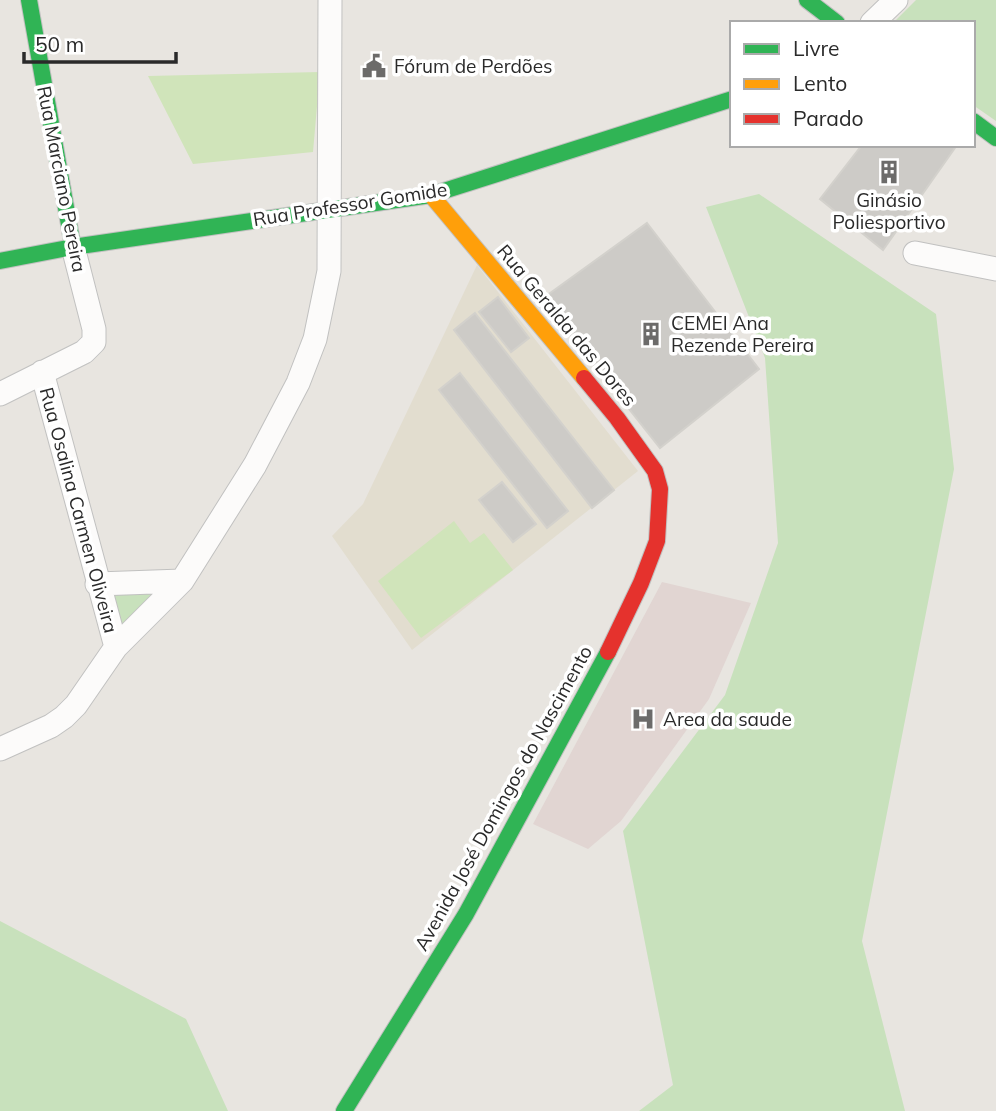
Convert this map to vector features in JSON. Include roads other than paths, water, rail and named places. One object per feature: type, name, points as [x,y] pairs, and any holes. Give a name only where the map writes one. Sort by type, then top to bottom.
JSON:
[{"type":"street","name":"Rua Marciano Pereira","points":[[29,0],[73,247],[95,336],[91,347],[42,372]]},
{"type":"street","points":[[0,749],[51,726],[64,717],[76,705],[116,647],[182,581],[255,465],[302,372],[315,339],[329,271],[330,0]]},
{"type":"street","points":[[807,0],[834,21]]},
{"type":"street","points":[[874,21],[896,0]]},
{"type":"street","name":"Rua Professor Gomide","points":[[0,261],[73,247],[431,195],[730,100]]},
{"type":"street","points":[[975,122],[996,138]]},
{"type":"street","name":"Rua Geralda das Dores","points":[[431,195],[617,418],[655,471],[660,489]]},
{"type":"street","points":[[915,253],[996,269]]},
{"type":"street","points":[[0,394],[42,372]]},
{"type":"street","name":"Rua Osalina Carmen Oliveira","points":[[42,372],[116,647]]},
{"type":"street","name":"Avenida José Domingos do Nascimento","points":[[344,1111],[466,914],[598,672],[641,583],[657,541],[660,489]]},
{"type":"street","points":[[97,584],[182,581]]},
{"type":"place","name":"Fórum de Perdões","points":[[374,66]]},
{"type":"place","name":"Ginásio Poliesportivo","points":[[889,172]]},
{"type":"place","name":"CEMEI Ana Rezende Pereira","points":[[651,334]]},
{"type":"place","name":"Area da saude","points":[[643,719]]}]
